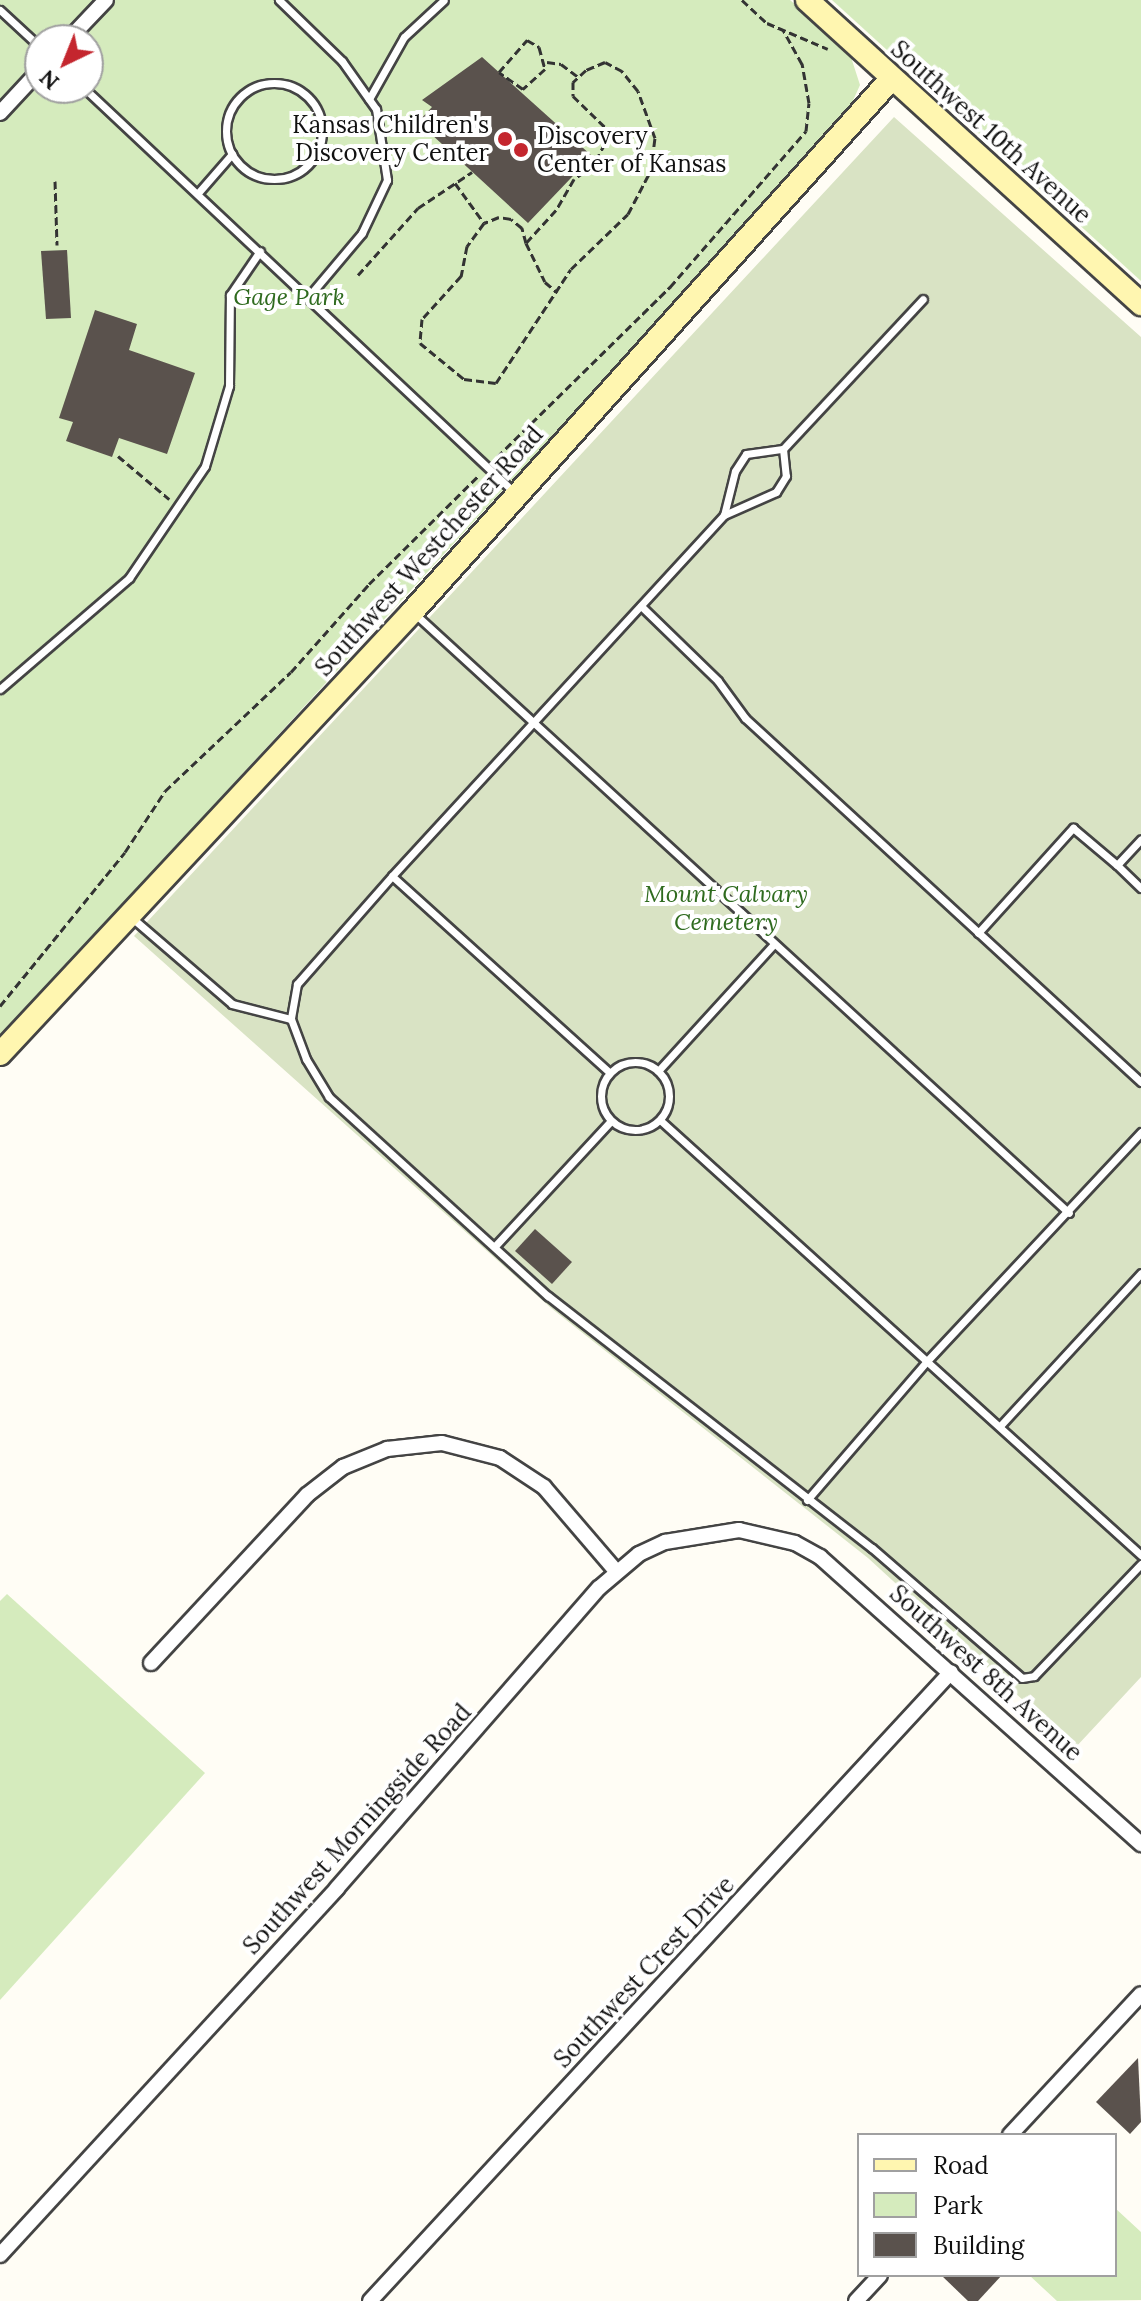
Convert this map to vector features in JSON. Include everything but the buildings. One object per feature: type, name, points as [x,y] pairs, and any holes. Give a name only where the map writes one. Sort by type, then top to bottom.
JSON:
[{"type":"street","points":[[83,24],[106,0]]},
{"type":"street","name":"Southwest 10th Avenue","points":[[807,0],[1141,304]]},
{"type":"street","name":"Southwest Westchester Road","points":[[0,1054],[412,612],[515,493],[892,78]]},
{"type":"street","points":[[0,113],[24,87]]},
{"type":"street","points":[[151,1663],[307,1495],[343,1467],[387,1449],[442,1443],[500,1458],[544,1487],[616,1571]]},
{"type":"street","name":"Southwest Morningside Road","points":[[0,2255],[337,1888],[616,1571],[665,1542],[704,1532],[739,1530],[795,1543]]},
{"type":"street","name":"Southwest 8th Avenue","points":[[795,1543],[847,1577],[1141,1844]]},
{"type":"street","name":"Southwest Crest Drive","points":[[370,2301],[951,1672]]},
{"type":"street","points":[[1012,2133],[1141,1994]]},
{"type":"street","points":[[856,2301],[878,2277]]},
{"type":"lane","points":[[279,0],[342,61],[376,109],[387,180],[362,233],[309,296]]},
{"type":"lane","points":[[369,99],[404,37],[444,0]]},
{"type":"lane","points":[[0,10],[24,32]]},
{"type":"lane","points":[[264,84],[294,88],[316,109],[321,141],[304,169],[281,178],[256,176],[232,154],[227,140],[230,111],[250,90],[264,84]]},
{"type":"lane","points":[[101,104],[515,493]]},
{"type":"lane","points":[[198,193],[232,154]]},
{"type":"lane","points":[[0,689],[129,578],[205,466],[229,386],[230,295],[260,251]]},
{"type":"lane","points":[[724,515],[735,471],[746,454],[783,449],[923,299]]},
{"type":"lane","points":[[783,449],[786,476],[776,492],[724,515],[392,876],[297,984],[291,1019],[306,1059],[329,1097],[496,1245],[548,1296],[872,1548],[1022,1678],[1034,1676],[1141,1564]]},
{"type":"lane","points":[[641,606],[718,681],[745,718],[1141,1082]]},
{"type":"lane","points":[[412,612],[1069,1213]]},
{"type":"lane","points":[[978,933],[1073,828],[1141,888]]},
{"type":"lane","points":[[1117,865],[1141,839]]},
{"type":"lane","points":[[392,876],[609,1072]]},
{"type":"lane","points":[[129,916],[232,1004],[291,1019]]},
{"type":"lane","points":[[658,1071],[774,944]]},
{"type":"lane","points":[[633,1061],[658,1071],[669,1095],[660,1120],[636,1131],[611,1121],[600,1097],[609,1072],[633,1061]]},
{"type":"lane","points":[[660,1120],[1141,1555]]},
{"type":"lane","points":[[496,1245],[611,1121]]},
{"type":"lane","points":[[807,1500],[926,1362],[1069,1213],[1141,1132]]},
{"type":"lane","points":[[1000,1426],[1141,1273]]},
{"type":"path","points":[[0,1006],[125,852],[165,791],[291,672],[369,584],[670,287],[806,131],[809,103],[802,64],[783,30]]},
{"type":"path","points":[[527,40],[539,47],[545,62],[545,69],[523,89],[499,72],[527,40]]},
{"type":"path","points":[[545,62],[561,64],[578,77]]},
{"type":"path","points":[[526,243],[574,179],[594,165],[605,143],[605,127],[573,96],[578,77],[605,62],[622,71],[638,91],[655,138],[651,170],[628,214],[571,269],[557,292],[496,383],[464,379],[420,343],[422,319],[461,276],[467,246],[484,223],[499,217],[511,219],[522,228],[526,243],[545,282],[557,292]]},
{"type":"path","points":[[358,275],[418,208],[472,172]]},
{"type":"path","points":[[55,181],[57,245]]},
{"type":"path","points":[[455,183],[484,223]]},
{"type":"path","points":[[118,456],[178,505]]},
{"type":"green space","name":"Gage Park","points":[[0,0],[790,0],[850,54],[860,85],[846,116],[0,1038]]},
{"type":"green space","points":[[832,0],[1141,0],[1141,281]]},
{"type":"green space","name":"Mount Calvary Cemetery","points":[[894,117],[1141,337],[1141,1677],[1075,1748],[868,1558],[551,1308],[134,936]]},
{"type":"green space","points":[[7,1594],[205,1773],[0,2000],[0,1601]]},
{"type":"green space","points":[[1117,2210],[1141,2232],[1141,2300],[1057,2301],[1031,2277],[1117,2277]]},
{"type":"place","name":"Kansas Children's Discovery Center","points":[[505,139]]},
{"type":"place","name":"Discovery Center of Kansas","points":[[521,150]]}]
